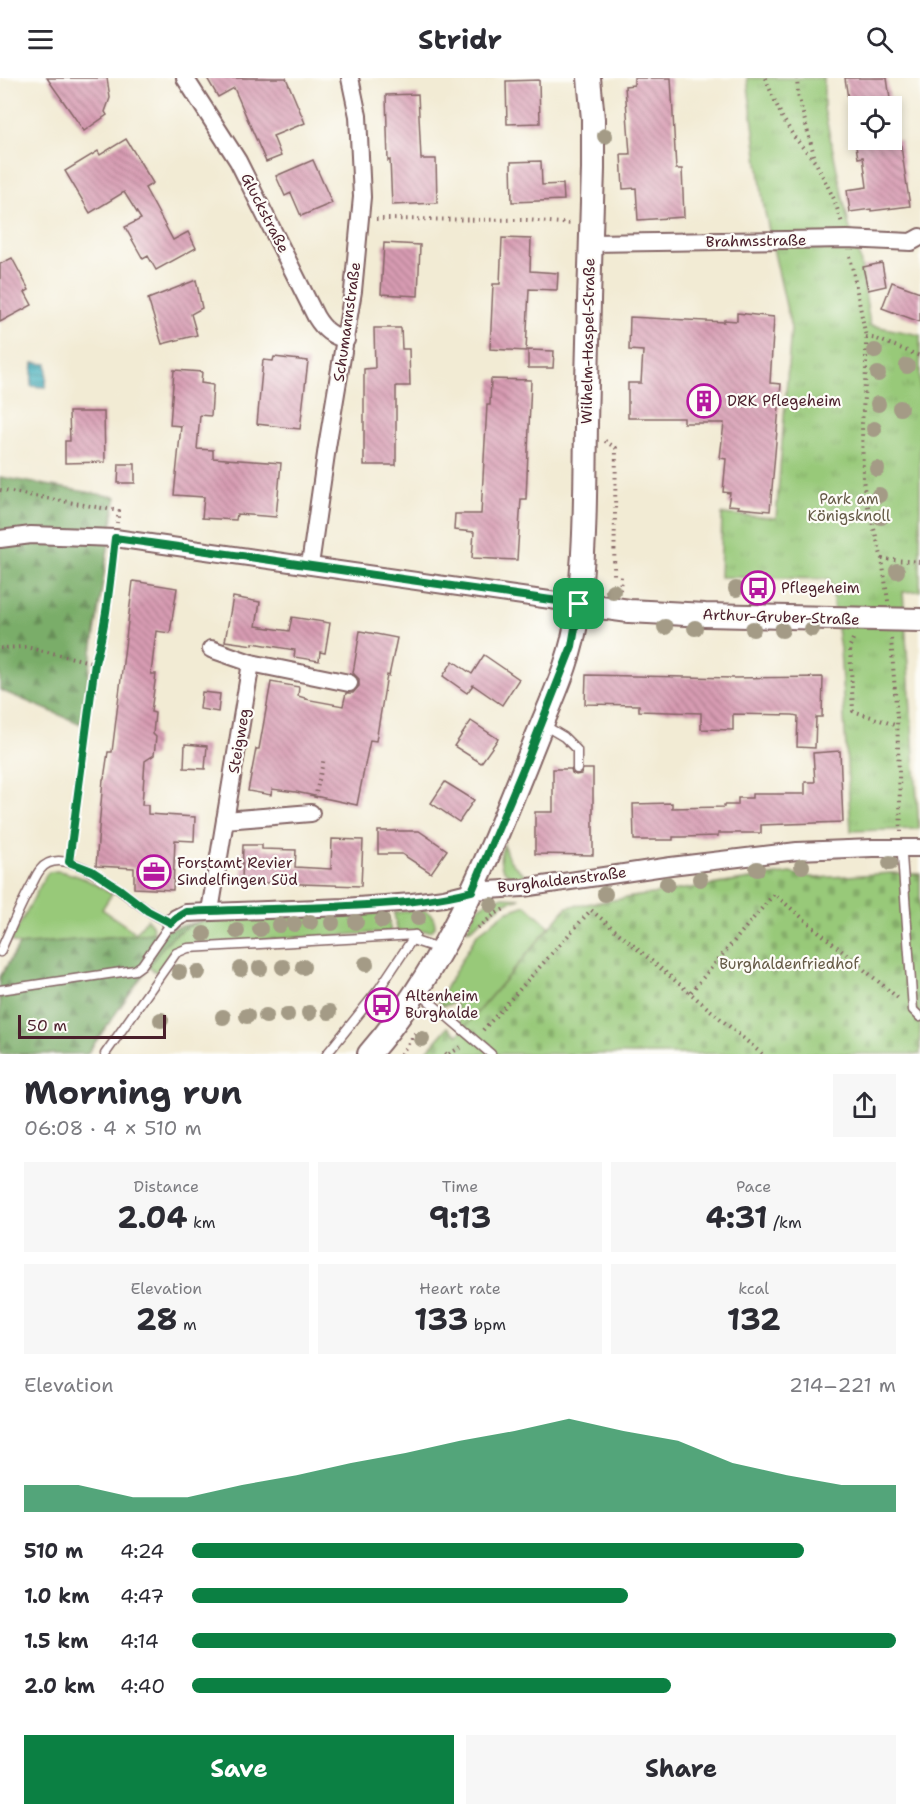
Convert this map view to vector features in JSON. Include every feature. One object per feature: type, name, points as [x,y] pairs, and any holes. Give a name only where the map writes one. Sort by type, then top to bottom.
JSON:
[{"type":"street","name":"Gluckstraße","points":[[185,78],[238,161],[319,322],[332,336],[346,340]]},
{"type":"street","name":"Schumannstraße","points":[[310,565],[353,291],[362,197],[358,116],[350,78]]},
{"type":"street","name":"Wilhelm-Haspel-Straße","points":[[369,1054],[425,998],[442,951],[472,891],[572,646],[579,604],[584,540],[593,119],[589,78]]},
{"type":"street","name":"Brahmsstraße","points":[[591,243],[847,239],[911,242],[920,237]]},
{"type":"street","name":"Arthur-Gruber-Straße","points":[[0,539],[31,535],[115,538],[629,610],[705,615],[920,620]]},
{"type":"street","points":[[211,649],[251,663],[349,683]]},
{"type":"street","name":"Steigweg","points":[[210,911],[251,663]]},
{"type":"street","points":[[225,820],[311,813]]},
{"type":"street","name":"Burghaldenstraße","points":[[171,923],[186,912],[344,907],[412,902],[444,898],[472,891],[524,888],[797,850],[902,851],[920,848]]},
{"type":"lane","points":[[542,724],[564,737],[577,750],[577,769]]},
{"type":"lane","points":[[902,851],[913,1010],[920,1017]]},
{"type":"lane","points":[[0,952],[19,908],[41,868],[52,862],[69,862],[92,871],[148,911],[171,923],[142,965],[135,970],[0,990]]},
{"type":"lane","points":[[105,1054],[176,953],[188,948],[415,935],[379,989],[327,1054]]},
{"type":"lane","points":[[412,940],[442,951]]},
{"type":"lane","points":[[425,998],[491,1054]]},
{"type":"path","points":[[765,78],[782,117],[795,138],[816,163]]},
{"type":"path","points":[[797,78],[798,95],[816,163],[834,198],[847,239],[866,338],[862,423],[863,478],[886,582],[898,726],[902,851]]},
{"type":"path","points":[[360,219],[509,220],[572,224]]},
{"type":"path","points":[[866,338],[876,339],[920,356]]},
{"type":"path","points":[[597,436],[616,448],[615,576]]},
{"type":"path","points":[[0,490],[120,511]]},
{"type":"path","points":[[69,862],[95,663],[108,597],[115,538]]},
{"type":"path","points":[[882,559],[920,562]]},
{"type":"path","points":[[850,645],[853,711],[898,726]]},
{"type":"path","points":[[0,648],[26,648],[95,663]]},
{"type":"path","points":[[311,813],[324,758]]},
{"type":"path","points":[[690,993],[774,894],[913,1010]]},
{"type":"path","points":[[473,934],[483,923],[509,906]]},
{"type":"path","points":[[474,1040],[591,910],[762,1054]]},
{"type":"path","points":[[401,1054],[425,998]]},
{"type":"green space","name":"Park am Königsknoll","points":[[747,78],[824,78],[824,109],[849,226],[860,259],[870,325],[920,335],[920,591],[903,592],[919,829],[851,831],[840,650],[830,579],[720,577],[722,514],[776,518],[791,328],[764,208]]},
{"type":"green space","points":[[0,477],[116,497],[81,724],[0,690]]},
{"type":"green space","points":[[504,844],[510,860],[530,878],[514,877],[504,871],[500,859]]},
{"type":"green space","points":[[57,871],[79,877],[112,894],[102,909],[136,933],[147,919],[154,933],[19,945],[11,941],[46,875]]},
{"type":"green space","name":"Burghaldenfriedhof","points":[[790,873],[817,878],[891,873],[920,874],[920,1054],[424,1054],[448,1027],[458,1035],[567,907]]},
{"type":"green space","points":[[501,897],[520,898],[503,904],[467,930],[473,916],[483,904]]},
{"type":"green space","points":[[526,905],[550,927],[462,1030],[456,1003],[443,1006],[438,1001],[477,934],[506,912]]},
{"type":"green space","points":[[418,909],[431,914],[435,927],[431,931],[397,931],[394,913]]},
{"type":"green space","points":[[387,913],[391,932],[180,945],[156,972],[148,967],[159,951],[177,933],[202,921]]},
{"type":"green space","points":[[202,921],[182,930],[164,945],[87,1054],[0,1054],[0,977],[19,945],[154,933]]},
{"type":"water","points":[[33,363],[47,364],[46,387],[31,386]]},
{"type":"building","points":[[47,78],[107,78],[110,98],[105,112],[107,115],[84,131]]},
{"type":"building","points":[[207,78],[286,78],[305,123],[273,136],[281,156],[266,162],[234,88],[218,97]]},
{"type":"building","points":[[634,78],[671,78],[676,169],[682,169],[684,217],[638,220],[636,188],[623,189],[621,154],[630,154],[625,86],[634,85]]},
{"type":"building","points":[[845,78],[887,78],[890,96],[848,96],[848,99]]},
{"type":"building","points":[[539,80],[540,123],[507,124],[506,81]]},
{"type":"building","points":[[418,94],[421,159],[436,159],[437,203],[392,205],[386,95]]},
{"type":"building","points":[[126,139],[153,183],[145,188],[173,240],[188,232],[196,248],[156,270],[148,256],[143,259],[125,227],[141,219],[124,192],[90,213],[65,171],[98,151],[100,155]]},
{"type":"building","points":[[857,150],[902,150],[910,206],[850,212],[847,190],[867,187],[863,157],[858,158]]},
{"type":"building","points":[[313,160],[332,203],[301,216],[291,193],[285,196],[276,176]]},
{"type":"building","points":[[541,161],[542,185],[563,184],[564,200],[512,202],[511,162]]},
{"type":"building","points":[[502,238],[531,239],[530,271],[558,273],[557,290],[529,289],[526,351],[490,349],[493,284],[500,284]]},
{"type":"building","points":[[384,243],[420,245],[418,296],[381,294]]},
{"type":"building","points":[[12,258],[29,290],[25,292],[32,305],[0,322],[0,264]]},
{"type":"building","points":[[882,263],[886,286],[868,290],[863,267]]},
{"type":"building","points":[[196,280],[202,308],[191,314],[197,335],[162,344],[148,299]]},
{"type":"building","points":[[892,282],[920,292],[920,322],[882,308]]},
{"type":"building","name":"DRK Pflegeheim","points":[[737,313],[774,317],[770,383],[781,384],[770,511],[728,505],[730,493],[723,492],[726,459],[720,458],[724,423],[684,423],[684,418],[628,418],[628,383],[641,383],[643,351],[629,350],[630,317],[724,322],[724,320],[737,321]]},
{"type":"building","points":[[374,328],[401,328],[402,349],[409,349],[410,386],[396,386],[396,465],[364,465],[364,369],[375,368]]},
{"type":"building","points":[[528,350],[554,351],[553,368],[528,368]]},
{"type":"building","points":[[274,357],[308,361],[300,429],[257,424],[263,360],[273,361]]},
{"type":"building","points":[[174,370],[202,372],[201,383],[213,385],[211,416],[200,415],[197,449],[213,450],[213,458],[281,463],[276,517],[237,514],[236,520],[202,518],[204,497],[174,495],[181,426],[170,425]]},
{"type":"building","points":[[491,379],[531,380],[526,499],[521,499],[517,560],[472,558],[474,532],[454,530],[455,514],[481,514],[487,405],[490,405]]},
{"type":"building","points":[[69,412],[104,412],[105,462],[65,463],[65,441],[70,441]]},
{"type":"building","points":[[119,464],[135,464],[135,483],[118,483]]},
{"type":"building","points":[[133,581],[177,588],[170,633],[156,631],[151,674],[156,674],[151,712],[155,713],[153,734],[156,737],[154,755],[145,761],[142,805],[148,805],[148,814],[195,817],[194,841],[175,840],[173,890],[134,888],[134,868],[96,866],[103,779],[108,752],[112,752]]},
{"type":"building","points":[[233,597],[260,602],[256,626],[289,631],[292,617],[330,623],[325,653],[320,652],[319,661],[294,657],[295,650],[225,641]]},
{"type":"building","points":[[360,631],[397,638],[389,676],[387,675],[376,741],[370,740],[357,805],[296,792],[272,789],[271,795],[248,791],[256,749],[259,749],[271,682],[299,687],[298,696],[305,699],[343,706],[346,693],[353,693],[359,686],[359,679],[353,673]]},
{"type":"building","points":[[484,655],[519,679],[502,705],[473,685],[467,693],[443,676],[453,661],[472,674]]},
{"type":"building","points":[[586,675],[823,677],[822,717],[816,717],[815,748],[797,747],[798,716],[793,715],[733,714],[733,730],[701,729],[701,713],[639,711],[639,705],[585,704]]},
{"type":"building","points":[[202,692],[220,694],[218,712],[200,709]]},
{"type":"building","points":[[471,721],[498,739],[481,763],[454,746]]},
{"type":"building","points":[[185,744],[207,746],[205,769],[184,768]]},
{"type":"building","points":[[840,751],[843,822],[761,825],[761,833],[718,833],[718,836],[673,837],[673,840],[634,840],[633,804],[672,803],[672,808],[724,807],[724,805],[738,805],[738,798],[752,798],[752,794],[805,794],[805,782],[815,782],[813,753]]},
{"type":"building","points":[[553,769],[571,769],[576,775],[581,774],[583,769],[593,769],[593,855],[535,854],[535,812],[553,812]]},
{"type":"building","points":[[445,782],[474,800],[459,822],[431,803]]},
{"type":"building","points":[[378,831],[419,831],[447,850],[431,873],[402,854],[378,854]]},
{"type":"building","points":[[332,839],[363,840],[361,886],[242,882],[243,845],[262,845],[262,849],[296,850],[295,867],[331,869]]},
{"type":"place","name":"DRK Pflegeheim","points":[[704,401]]},
{"type":"place","name":"Pflegeheim","points":[[758,588]]},
{"type":"place","name":"Forstamt Revier Sindelfingen Süd","points":[[154,872]]},
{"type":"place","name":"Altenheim Burghalde","points":[[382,1005]]},
{"type":"route","points":[[115,538],[579,604],[572,646],[472,891],[444,898],[412,902],[344,907],[186,912],[171,923],[148,911],[92,871],[69,862],[95,663],[108,597],[115,538]]}]
